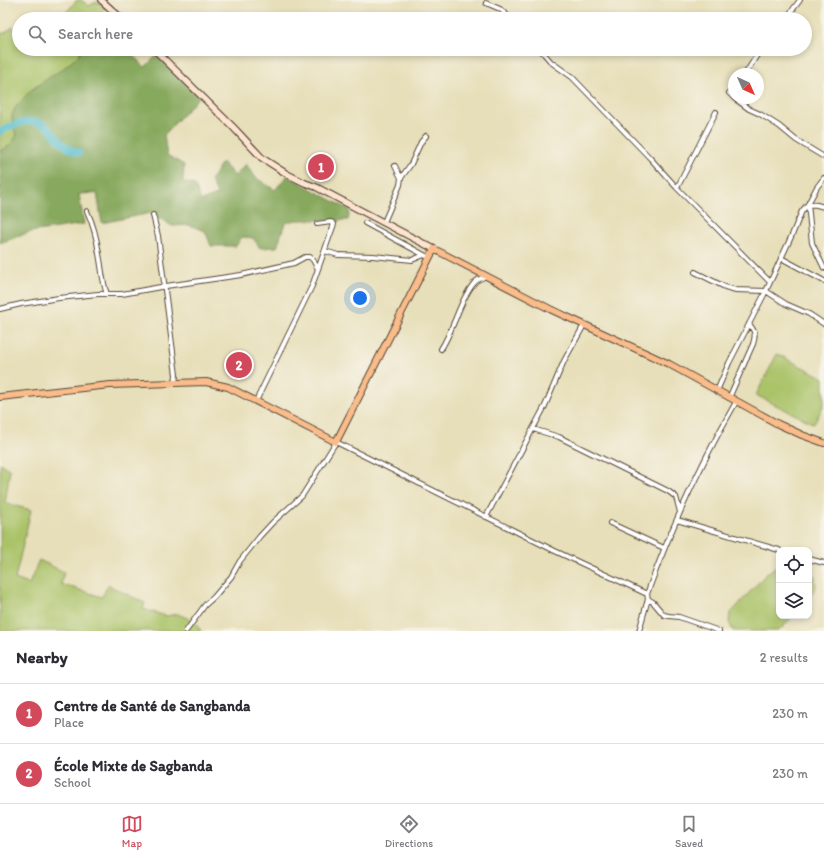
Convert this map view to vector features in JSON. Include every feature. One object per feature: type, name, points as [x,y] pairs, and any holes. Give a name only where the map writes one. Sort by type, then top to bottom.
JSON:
[{"type":"main road","points":[[0,397],[110,385],[206,382],[228,387],[336,442],[427,256],[434,249],[584,325],[669,364],[778,424],[824,443]]},
{"type":"street","points":[[101,0],[114,12]]},
{"type":"street","points":[[791,12],[800,0]]},
{"type":"street","points":[[486,2],[502,12]]},
{"type":"street","points":[[161,56],[262,158],[287,174],[316,187],[434,249]]},
{"type":"street","points":[[546,56],[551,62],[572,77],[677,188],[770,282]]},
{"type":"street","points":[[749,68],[757,56]]},
{"type":"street","points":[[742,104],[779,126],[796,140],[824,157]]},
{"type":"street","points":[[677,188],[716,112]]},
{"type":"street","points":[[384,222],[400,185],[401,178],[411,164],[421,142],[426,136]]},
{"type":"street","points":[[395,166],[401,178]]},
{"type":"street","points":[[717,391],[766,291],[802,211],[824,178]]},
{"type":"street","points":[[808,204],[824,207]]},
{"type":"street","points":[[808,204],[812,242],[824,268]]},
{"type":"street","points":[[86,211],[92,225],[99,253],[104,287],[108,294]]},
{"type":"street","points":[[153,215],[166,286],[176,375],[175,384]]},
{"type":"street","points":[[256,401],[306,299],[334,224],[331,222],[317,224]]},
{"type":"street","points":[[365,223],[427,256]]},
{"type":"street","points":[[325,251],[338,255],[373,256],[412,260],[427,256]]},
{"type":"street","points":[[0,308],[59,298],[122,294],[258,272],[294,263],[305,257],[313,260],[318,269]]},
{"type":"street","points":[[781,258],[824,282]]},
{"type":"street","points":[[695,272],[725,287],[736,290],[766,291],[786,304],[809,314],[824,324]]},
{"type":"street","points":[[441,349],[472,287],[476,282],[486,276]]},
{"type":"street","points":[[729,398],[754,344],[754,330],[749,324]]},
{"type":"street","points":[[486,517],[545,406],[564,361],[584,325]]},
{"type":"street","points":[[638,631],[648,599],[647,594],[664,548],[716,438],[736,402]]},
{"type":"street","points":[[533,429],[559,437],[668,491],[676,498],[680,512]]},
{"type":"street","points":[[186,631],[205,605],[214,597],[230,577],[260,536],[302,496],[336,442],[486,517],[647,594]]},
{"type":"street","points":[[677,520],[776,549]]},
{"type":"street","points":[[610,523],[664,548]]},
{"type":"street","points":[[812,560],[824,563]]},
{"type":"street","points":[[648,599],[653,602],[664,615],[679,617],[719,631]]},
{"type":"green space","points":[[77,0],[81,0],[89,6],[96,2],[106,7],[102,12],[66,12]]},
{"type":"green space","points":[[12,28],[12,56],[78,56],[64,68],[31,90],[13,127],[17,135],[10,145],[0,151],[0,31],[3,34]]},
{"type":"green space","points":[[133,56],[145,67],[156,56],[158,56],[199,97],[164,135],[167,155],[184,165],[183,182],[195,185],[201,201],[217,195],[211,180],[222,162],[235,176],[246,164],[256,178],[275,190],[287,176],[350,210],[348,220],[296,220],[285,223],[277,247],[260,248],[253,238],[242,237],[236,246],[211,246],[205,231],[189,225],[172,226],[151,213],[102,223],[97,193],[79,194],[84,224],[30,232],[0,243],[0,151],[10,145],[17,135],[13,127],[12,115],[15,108],[31,90],[64,68],[77,57]]},
{"type":"green space","points":[[777,354],[824,378],[824,404],[814,424],[756,395]]},
{"type":"green space","points":[[0,463],[10,470],[5,503],[31,510],[15,579],[29,584],[39,560],[64,572],[61,584],[102,597],[108,585],[145,603],[143,609],[166,616],[178,614],[194,621],[201,631],[0,631]]},
{"type":"green space","points":[[776,566],[776,619],[790,619],[779,631],[733,631],[729,622],[730,614],[766,574]]},
{"type":"green space","points":[[812,573],[815,577],[816,586],[812,593]]},
{"type":"waterway","points":[[0,132],[23,122],[36,122],[47,127],[65,146],[79,153]]},
{"type":"place","name":"Centre de Santé de Sangbanda","points":[[321,167]]},
{"type":"place","name":"École Mixte de Sagbanda","points":[[239,365]]}]
